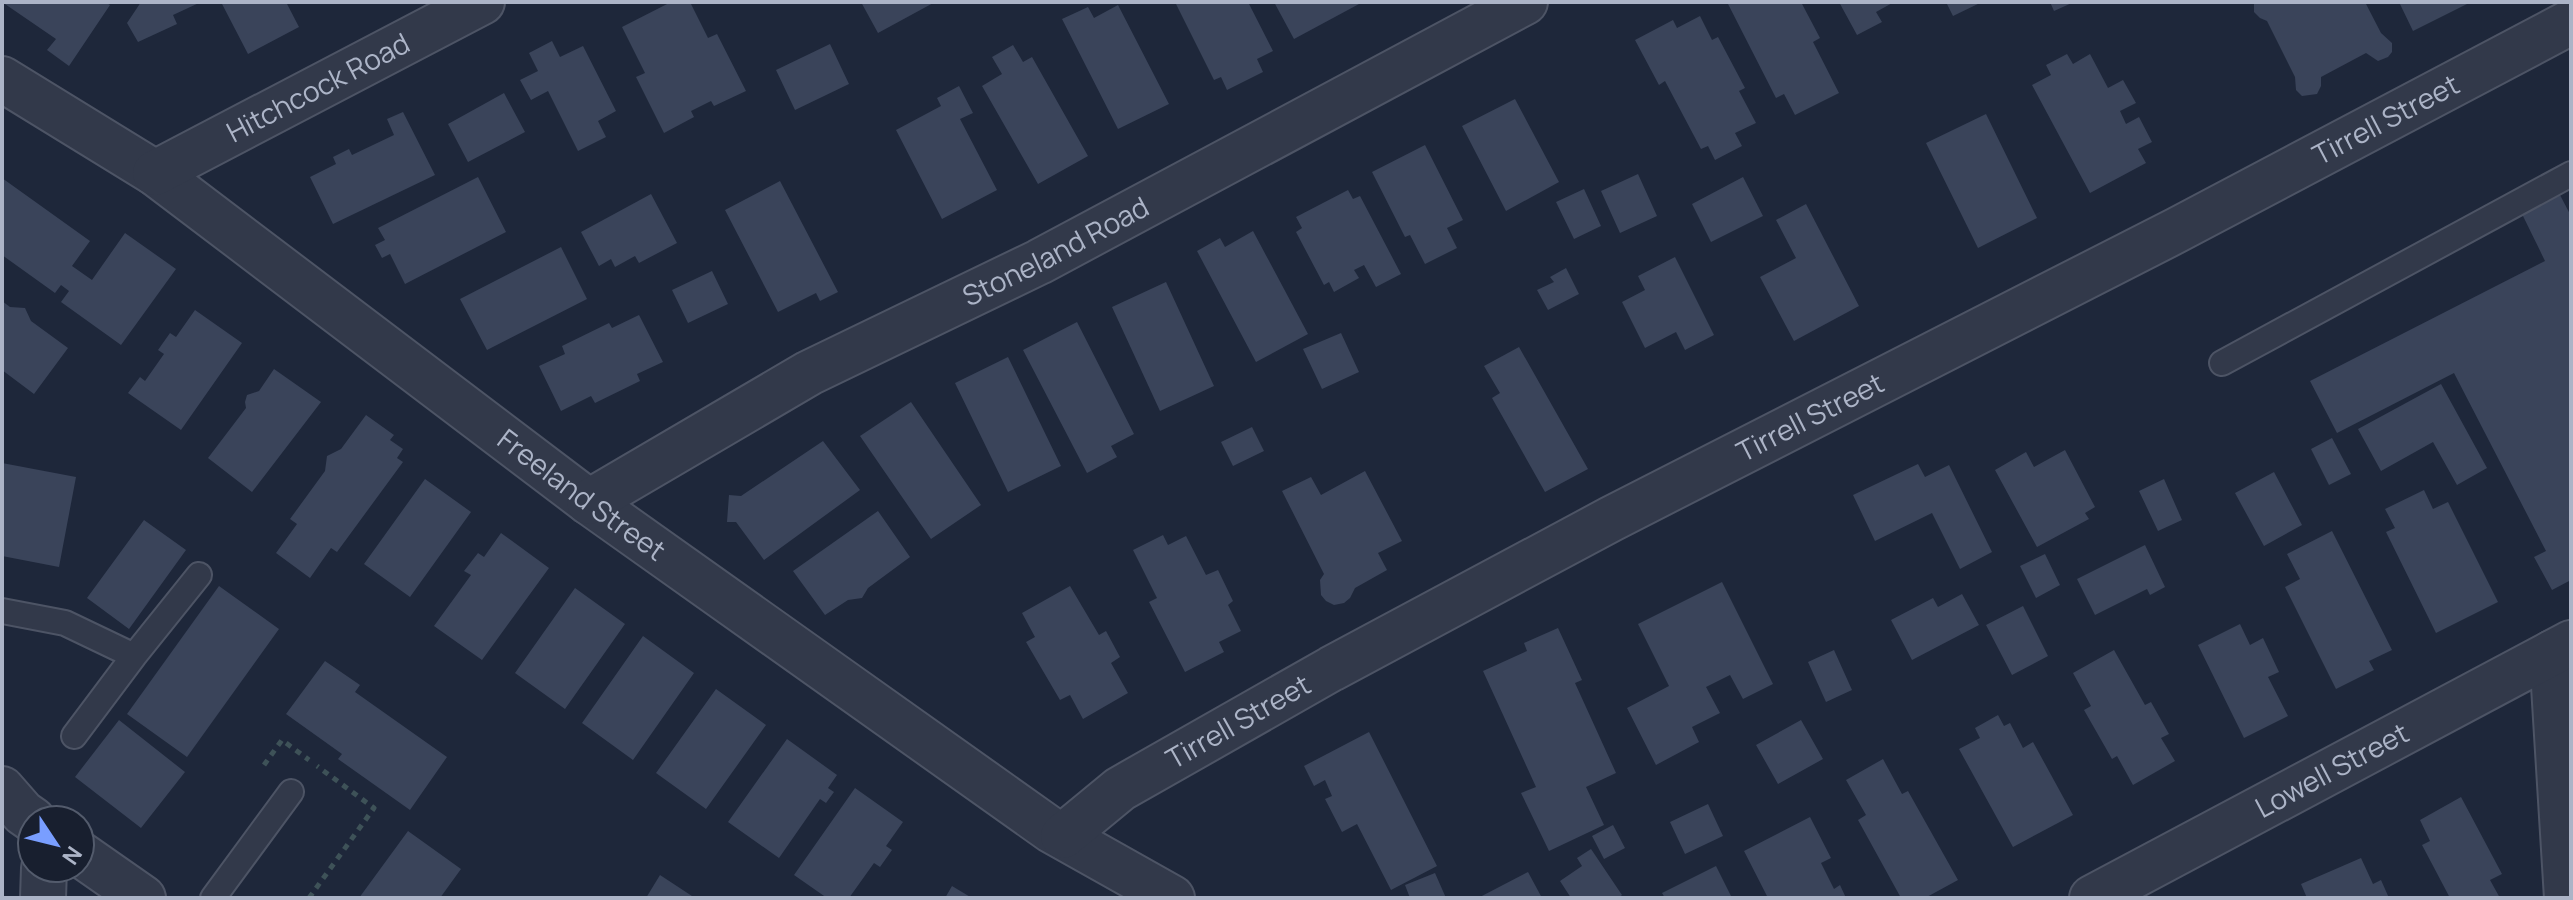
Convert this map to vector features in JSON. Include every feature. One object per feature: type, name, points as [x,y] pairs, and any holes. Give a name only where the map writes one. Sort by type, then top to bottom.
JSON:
[{"type":"street","name":"Hitchcock Road","points":[[155,173],[482,2]]},
{"type":"street","name":"Stoneland Road","points":[[589,502],[809,373],[1053,254],[1525,2]]},
{"type":"street","name":"Tirrell Street","points":[[1063,836],[1120,789],[1345,661],[1611,519],[2177,230],[2571,22]]},
{"type":"street","name":"Freeland Street","points":[[2,79],[155,173],[589,502],[1063,836],[1172,898]]},
{"type":"street","name":"Lowell Street","points":[[2092,898],[2562,648]]},
{"type":"street","points":[[2562,648],[2567,898]]},
{"type":"street","points":[[2,789],[16,805]]},
{"type":"street","points":[[96,865],[143,898]]},
{"type":"lane","points":[[2222,363],[2571,174]]},
{"type":"lane","points":[[74,736],[199,575]]},
{"type":"lane","points":[[2,611],[65,623],[134,656]]},
{"type":"lane","points":[[213,898],[291,792]]},
{"type":"path","points":[[264,765],[282,740],[374,808],[309,898]]},
{"type":"building","points":[[2,2],[105,2],[110,5],[69,66],[47,50],[56,39]]},
{"type":"building","points":[[141,2],[201,2],[173,15],[177,24],[138,42],[127,23]]},
{"type":"building","points":[[221,2],[286,2],[299,27],[248,54]]},
{"type":"building","points":[[671,2],[690,2],[708,38],[717,34],[746,91],[714,106],[711,101],[691,111],[694,117],[664,133],[636,77],[645,73],[622,27]]},
{"type":"building","points":[[861,2],[935,2],[878,33]]},
{"type":"building","points":[[1175,2],[1248,2],[1273,51],[1257,59],[1263,72],[1227,90],[1221,77],[1214,80]]},
{"type":"building","points":[[1274,2],[1358,2],[1359,4],[1294,39]]},
{"type":"building","points":[[1727,2],[1801,2],[1820,38],[1813,42],[1839,93],[1795,115],[1784,94],[1776,98]]},
{"type":"building","points":[[1839,2],[1894,2],[1876,12],[1882,22],[1857,35]]},
{"type":"building","points":[[1946,2],[1982,2],[1953,16]]},
{"type":"building","points":[[2050,2],[2074,2],[2054,11]]},
{"type":"building","points":[[2254,2],[2365,2],[2381,33],[2392,43],[2392,52],[2378,61],[2366,53],[2321,77],[2317,94],[2302,96],[2296,90],[2295,77],[2267,21],[2254,12]]},
{"type":"building","points":[[2399,2],[2471,2],[2413,31]]},
{"type":"building","points":[[1118,5],[1169,104],[1118,129],[1062,19],[1088,7],[1094,18]]},
{"type":"building","points":[[1700,16],[1712,40],[1718,37],[1745,88],[1739,91],[1756,123],[1735,133],[1742,146],[1715,160],[1708,146],[1701,149],[1665,81],[1659,85],[1635,40],[1673,20],[1677,28]]},
{"type":"building","points":[[552,41],[560,57],[583,46],[616,111],[598,121],[606,137],[578,151],[548,91],[531,100],[520,80],[538,71],[529,53]]},
{"type":"building","points":[[830,44],[849,84],[795,110],[776,70]]},
{"type":"building","points":[[1013,45],[1023,62],[1032,57],[1088,156],[1038,184],[982,86],[1002,74],[992,57]]},
{"type":"building","points":[[2067,54],[2073,64],[2090,54],[2108,88],[2123,80],[2136,103],[2120,111],[2126,124],[2139,117],[2152,142],[2138,149],[2146,163],[2090,193],[2032,85],[2051,75],[2046,65]]},
{"type":"building","points":[[959,86],[973,113],[960,119],[997,190],[942,219],[896,130],[941,106],[937,98]]},
{"type":"building","points":[[504,93],[525,132],[468,162],[448,124]]},
{"type":"building","points":[[1515,99],[1559,182],[1506,211],[1462,126]]},
{"type":"building","points":[[403,112],[435,175],[333,224],[310,177],[336,164],[333,157],[349,149],[352,155],[394,135],[387,119]]},
{"type":"building","points":[[1986,114],[2037,218],[1978,248],[1926,143]]},
{"type":"building","points":[[1425,145],[1463,220],[1447,228],[1457,248],[1425,264],[1410,235],[1405,237],[1372,172]]},
{"type":"building","points":[[1638,174],[1657,216],[1620,233],[1601,191]]},
{"type":"building","points":[[478,177],[506,232],[405,284],[390,254],[382,258],[375,245],[385,240],[378,228]]},
{"type":"building","points":[[1743,177],[1763,216],[1711,242],[1692,204]]},
{"type":"building","points":[[2,178],[90,241],[72,266],[92,280],[125,233],[176,269],[121,345],[61,302],[69,291],[61,285],[55,293],[2,255]]},
{"type":"building","points":[[780,181],[838,292],[820,301],[816,293],[778,312],[725,210]]},
{"type":"building","points":[[1584,189],[1601,226],[1574,239],[1556,202]]},
{"type":"building","points":[[1348,190],[1353,199],[1360,196],[1401,274],[1376,287],[1364,265],[1354,270],[1359,278],[1334,292],[1329,282],[1324,285],[1296,232],[1302,228],[1296,217]]},
{"type":"building","points":[[651,194],[677,243],[639,263],[635,256],[615,267],[611,259],[599,266],[581,232]]},
{"type":"building","points":[[2560,195],[2571,216],[2571,580],[2552,590],[2534,557],[2546,551],[2454,373],[2337,433],[2310,381],[2545,261],[2522,214]]},
{"type":"building","points":[[1806,204],[1859,306],[1794,341],[1760,277],[1796,258],[1776,220]]},
{"type":"building","points":[[1253,231],[1308,334],[1256,362],[1197,251],[1220,238],[1225,247]]},
{"type":"building","points":[[561,247],[587,299],[487,350],[460,299]]},
{"type":"building","points":[[1675,257],[1714,335],[1685,350],[1676,332],[1645,348],[1622,302],[1645,290],[1638,276]]},
{"type":"building","points":[[1566,268],[1579,294],[1548,310],[1537,290],[1554,282],[1550,277]]},
{"type":"building","points":[[712,271],[728,304],[688,323],[672,290]]},
{"type":"building","points":[[1166,282],[1214,386],[1160,411],[1112,307]]},
{"type":"building","points":[[2,301],[10,307],[25,308],[31,321],[68,348],[34,394],[2,370]]},
{"type":"building","points":[[195,310],[242,343],[181,430],[128,393],[140,377],[145,381],[164,354],[158,350],[170,333],[176,337]]},
{"type":"building","points":[[639,315],[663,362],[637,374],[640,381],[595,403],[591,396],[561,411],[539,366],[565,354],[562,346],[609,323],[612,328]]},
{"type":"building","points":[[1077,322],[1134,434],[1111,446],[1117,457],[1087,473],[1023,350]]},
{"type":"building","points":[[1341,333],[1359,372],[1322,389],[1303,349]]},
{"type":"building","points":[[1519,347],[1588,469],[1545,492],[1492,398],[1500,393],[1484,366]]},
{"type":"building","points":[[1008,357],[1061,466],[1008,492],[955,383]]},
{"type":"building","points":[[274,369],[321,402],[252,492],[208,458],[246,408],[247,395],[259,391]]},
{"type":"building","points":[[2441,384],[2487,468],[2457,485],[2433,442],[2381,471],[2358,429]]},
{"type":"building","points":[[911,402],[981,505],[931,539],[860,436]]},
{"type":"building","points":[[366,415],[394,435],[390,440],[403,449],[397,458],[403,462],[337,552],[331,548],[310,578],[276,553],[297,524],[290,519],[325,471],[327,456],[341,449]]},
{"type":"building","points":[[1252,427],[1264,451],[1233,466],[1221,442]]},
{"type":"building","points":[[2332,438],[2351,474],[2329,485],[2311,449]]},
{"type":"building","points":[[823,441],[860,490],[764,560],[736,522],[727,522],[729,495],[741,496]]},
{"type":"building","points":[[2065,450],[2095,507],[2085,513],[2089,519],[2037,547],[1995,470],[2026,452],[2034,467]]},
{"type":"building","points":[[2,463],[76,477],[59,567],[2,556]]},
{"type":"building","points":[[1918,464],[1925,477],[1949,465],[1992,552],[1960,569],[1932,513],[1875,541],[1853,495]]},
{"type":"building","points":[[1365,471],[1402,541],[1378,553],[1387,570],[1355,588],[1344,603],[1334,605],[1321,595],[1320,580],[1324,574],[1282,491],[1311,477],[1321,495]]},
{"type":"building","points":[[2274,472],[2302,525],[2264,546],[2235,493]]},
{"type":"building","points":[[425,479],[471,512],[410,597],[364,564]]},
{"type":"building","points":[[2164,479],[2182,520],[2158,531],[2139,491]]},
{"type":"building","points":[[2424,490],[2433,509],[2448,502],[2498,602],[2436,633],[2386,532],[2395,528],[2385,509]]},
{"type":"building","points":[[878,511],[910,557],[868,588],[862,598],[848,600],[825,615],[793,571]]},
{"type":"building","points":[[144,520],[186,550],[129,629],[87,598]]},
{"type":"building","points":[[2332,531],[2392,650],[2369,661],[2374,670],[2336,689],[2285,587],[2300,579],[2287,554]]},
{"type":"building","points":[[501,533],[549,568],[482,660],[434,626],[471,575],[464,571],[478,553],[484,557]]},
{"type":"building","points":[[1163,535],[1168,545],[1186,536],[1206,575],[1218,570],[1233,601],[1228,605],[1241,631],[1219,642],[1224,652],[1185,672],[1149,602],[1157,598],[1133,550]]},
{"type":"building","points":[[2145,545],[2165,587],[2150,595],[2147,589],[2095,615],[2077,579]]},
{"type":"building","points":[[2045,554],[2060,585],[2036,598],[2020,566]]},
{"type":"building","points":[[1722,582],[1773,684],[1743,699],[1730,675],[1706,687],[1720,713],[1692,727],[1699,742],[1656,765],[1627,708],[1669,686],[1638,624]]},
{"type":"building","points":[[219,586],[279,629],[187,757],[127,714]]},
{"type":"building","points":[[1070,586],[1099,635],[1106,631],[1120,657],[1111,663],[1128,693],[1083,719],[1070,695],[1060,700],[1026,642],[1035,637],[1022,613]]},
{"type":"building","points":[[575,588],[625,624],[565,709],[515,673]]},
{"type":"building","points":[[1962,594],[1979,625],[1912,660],[1891,620],[1933,598],[1938,607]]},
{"type":"building","points":[[2023,606],[2048,656],[2012,675],[1986,625]]},
{"type":"building","points":[[2240,624],[2250,645],[2263,638],[2279,672],[2268,677],[2288,716],[2244,738],[2198,645]]},
{"type":"building","points":[[1558,628],[1582,680],[1575,683],[1616,773],[1586,787],[1604,825],[1549,851],[1521,793],[1536,787],[1483,671],[1527,651],[1524,643]]},
{"type":"building","points":[[643,636],[694,673],[633,760],[582,723]]},
{"type":"building","points":[[1834,650],[1852,690],[1826,702],[1808,662]]},
{"type":"building","points":[[2114,650],[2145,705],[2151,702],[2169,734],[2161,738],[2175,761],[2133,785],[2117,756],[2112,759],[2084,710],[2091,706],[2073,673]]},
{"type":"building","points":[[325,661],[360,685],[355,692],[447,757],[410,810],[338,759],[342,754],[286,714]]},
{"type":"building","points":[[716,689],[766,725],[706,809],[656,773]]},
{"type":"building","points":[[1998,715],[2004,726],[2010,723],[2023,748],[2033,742],[2073,815],[2013,847],[1959,749],[1980,738],[1975,728]]},
{"type":"building","points":[[119,720],[185,772],[141,828],[75,777]]},
{"type":"building","points":[[1801,720],[1823,759],[1778,784],[1756,745]]},
{"type":"building","points":[[1369,732],[1437,866],[1391,890],[1357,824],[1342,832],[1325,799],[1332,796],[1325,780],[1314,786],[1304,766]]},
{"type":"building","points":[[787,739],[837,775],[828,788],[834,792],[826,803],[820,799],[779,858],[728,822]]},
{"type":"building","points":[[1883,759],[1902,794],[1908,791],[1958,880],[1925,898],[1901,898],[1858,820],[1866,815],[1846,780]]},
{"type":"building","points":[[855,788],[903,822],[886,846],[892,850],[880,867],[874,863],[849,898],[827,898],[794,875]]},
{"type":"building","points":[[2461,797],[2502,874],[2490,880],[2500,898],[2450,898],[2422,845],[2430,841],[2420,820]]},
{"type":"building","points":[[1708,804],[1723,836],[1685,854],[1670,822]]},
{"type":"building","points":[[1810,817],[1831,858],[1821,863],[1834,889],[1840,885],[1846,898],[1768,898],[1744,851]]},
{"type":"building","points":[[1613,825],[1625,848],[1604,859],[1592,836]]},
{"type":"building","points":[[408,831],[461,869],[440,898],[359,898]]},
{"type":"building","points":[[1591,849],[1622,895],[1618,898],[1571,898],[1560,881],[1582,866],[1577,858]]},
{"type":"building","points":[[2361,858],[2373,884],[2381,880],[2389,898],[2307,898],[2301,884]]},
{"type":"building","points":[[1716,866],[1732,898],[1665,898],[1662,893]]},
{"type":"building","points":[[1528,872],[1542,898],[1478,898]]},
{"type":"building","points":[[1435,873],[1446,898],[1410,898],[1405,885]]},
{"type":"building","points":[[660,875],[695,898],[646,898]]},
{"type":"building","points":[[952,886],[972,898],[945,898]]}]
